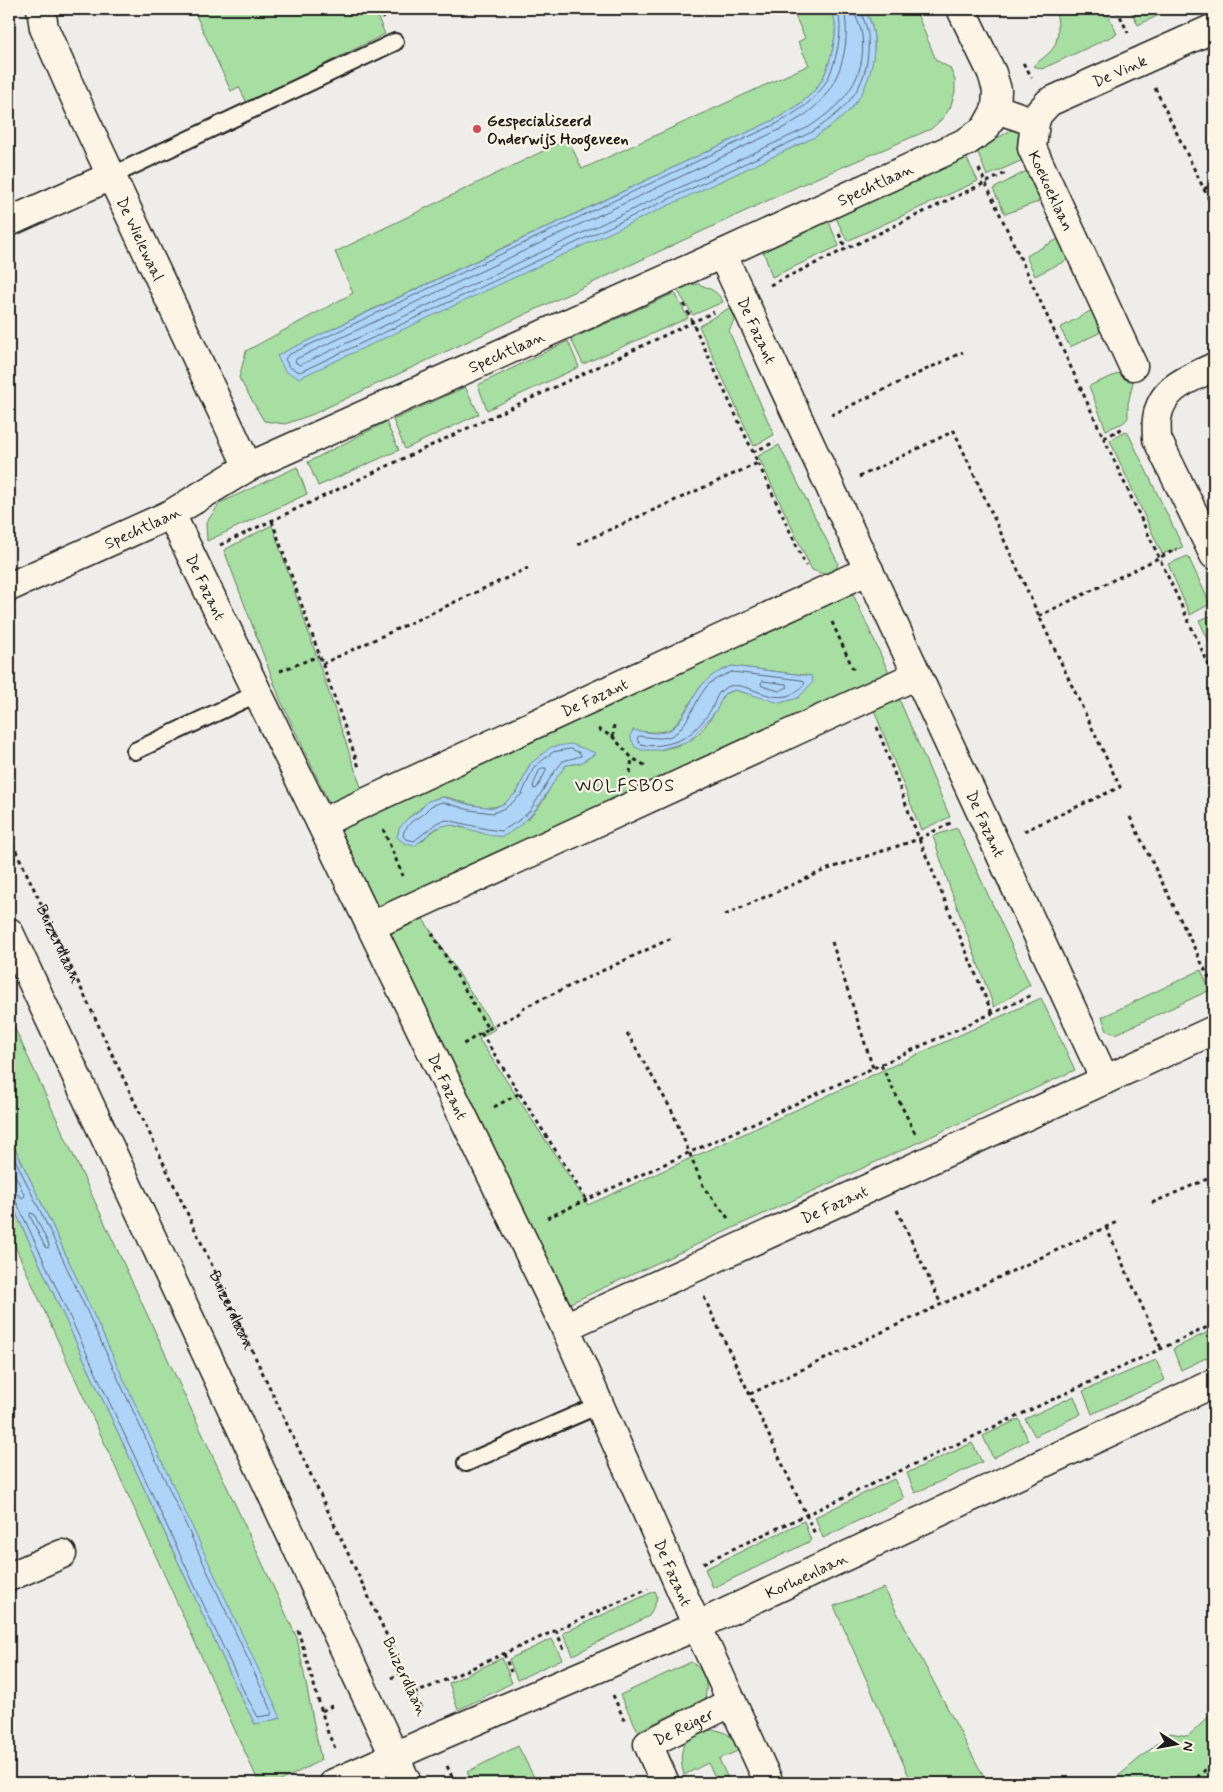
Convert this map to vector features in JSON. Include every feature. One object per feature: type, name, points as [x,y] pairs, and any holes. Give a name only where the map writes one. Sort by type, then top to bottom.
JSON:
[{"type":"street","name":"De Wielewaal","points":[[41,9],[44,28],[111,176],[248,467]]},
{"type":"street","points":[[961,9],[992,73],[998,90],[996,109],[1035,122]]},
{"type":"street","name":"De Vink","points":[[1035,122],[1038,114],[1049,102],[1214,28]]},
{"type":"street","name":"Spechtlaan","points":[[9,587],[172,514],[248,467],[966,142],[985,129],[996,109]]},
{"type":"street","name":"Koekoeklaan","points":[[1035,122],[1032,148],[1036,158],[1133,366]]},
{"type":"street","points":[[9,222],[111,176]]},
{"type":"street","name":"De Fazant","points":[[722,254],[1105,1080]]},
{"type":"street","points":[[1210,546],[1158,439],[1157,419],[1162,402],[1176,385],[1214,367]]},
{"type":"street","name":"De Fazant","points":[[172,514],[565,1327],[696,1626]]},
{"type":"street","name":"De Fazant","points":[[321,823],[869,570]]},
{"type":"street","points":[[371,926],[917,675]]},
{"type":"street","points":[[9,932],[407,1783]]},
{"type":"street","name":"De Fazant","points":[[565,1327],[1214,1030]]},
{"type":"street","name":"Korhoenlaan","points":[[334,1783],[696,1626],[1214,1383]]},
{"type":"street","points":[[9,1577],[62,1554]]},
{"type":"street","name":"De Reiger","points":[[696,1626],[770,1783]]},
{"type":"street","name":"De Reiger","points":[[665,1783],[648,1744],[732,1702]]},
{"type":"lane","points":[[111,176],[395,42]]},
{"type":"lane","points":[[135,751],[255,687]]},
{"type":"lane","points":[[466,1463],[599,1405]]},
{"type":"path","points":[[1141,61],[1214,210]]},
{"type":"path","points":[[966,142],[1214,676]]},
{"type":"path","points":[[193,558],[1036,158]]},
{"type":"path","points":[[1204,188],[1214,184]]},
{"type":"path","points":[[671,277],[866,698],[919,839],[992,1013]]},
{"type":"path","points":[[803,429],[963,352]]},
{"type":"path","points":[[832,490],[954,431],[1120,787],[996,844]]},
{"type":"path","points":[[578,544],[758,463]]},
{"type":"path","points":[[1039,616],[1160,558],[1210,546]]},
{"type":"path","points":[[322,664],[528,568]]},
{"type":"path","points":[[255,687],[320,656]]},
{"type":"path","points":[[560,712],[613,737],[632,758],[679,784]]},
{"type":"path","points":[[725,915],[825,870],[919,839],[979,807]]},
{"type":"path","points":[[1130,817],[1214,988]]},
{"type":"path","name":"Buizerdlaan","points":[[9,836],[455,1783]]},
{"type":"path","points":[[488,1029],[518,1014],[525,1007],[674,937]]},
{"type":"path","points":[[832,942],[873,1068]]},
{"type":"path","points":[[519,1231],[1060,982]]},
{"type":"path","points":[[482,1033],[587,1200]]},
{"type":"path","points":[[627,1033],[672,1111],[704,1188],[749,1243]]},
{"type":"path","points":[[881,1065],[928,1161]]},
{"type":"path","points":[[1152,1203],[1214,1176]]},
{"type":"path","points":[[883,1182],[941,1304]]},
{"type":"path","points":[[750,1394],[1119,1221]]},
{"type":"path","points":[[1106,1227],[1161,1348]]},
{"type":"path","points":[[691,1269],[828,1564]]},
{"type":"path","points":[[414,1694],[675,1576],[1214,1324]]},
{"type":"path","points":[[1191,1783],[1214,1762]]},
{"type":"green space","points":[[193,9],[374,9],[385,34],[247,103],[239,87],[231,91]]},
{"type":"green space","points":[[792,9],[831,9],[835,28],[834,42],[826,72],[808,97],[790,111],[277,356],[794,147],[820,133],[843,116],[860,94],[867,81],[873,57],[874,40],[872,25],[865,9],[915,9],[936,60],[950,68],[955,80],[955,92],[950,108],[943,118],[931,129],[803,184],[311,415],[285,424],[264,421],[239,378],[246,351],[353,293],[335,252],[568,139],[582,169],[809,65],[798,42],[805,38]]},
{"type":"green space","points":[[1055,9],[1106,9],[1117,34],[1042,69],[1033,66],[1051,51],[1056,42],[1058,24]]},
{"type":"green space","points":[[1130,9],[1172,9],[1138,25]]},
{"type":"green space","points":[[1013,129],[1021,132],[1025,159],[987,176],[977,150]]},
{"type":"green space","points":[[966,157],[978,181],[847,241],[835,216]]},
{"type":"green space","points":[[1030,169],[1042,194],[1038,202],[1005,214],[993,189]]},
{"type":"green space","points":[[828,220],[839,246],[772,277],[763,250]]},
{"type":"green space","points":[[1060,238],[1069,255],[1067,260],[1035,276],[1026,256]]},
{"type":"green space","points":[[699,284],[716,293],[723,302],[693,315],[677,290],[685,285]]},
{"type":"green space","points":[[675,293],[688,318],[583,364],[571,339]]},
{"type":"green space","points":[[729,308],[736,317],[729,331],[774,435],[754,446],[699,326]]},
{"type":"green space","points":[[1092,310],[1100,320],[1099,333],[1070,347],[1060,328]]},
{"type":"green space","points":[[568,341],[579,367],[487,410],[478,385]]},
{"type":"green space","points":[[1122,372],[1133,382],[1128,404],[1128,418],[1123,423],[1106,430],[1089,386]]},
{"type":"green space","points":[[465,387],[479,414],[405,449],[393,420]]},
{"type":"green space","points":[[386,422],[399,450],[318,486],[308,462]]},
{"type":"green space","points":[[1127,431],[1183,547],[1162,554],[1110,441]]},
{"type":"green space","points":[[779,445],[838,563],[835,573],[829,576],[812,570],[758,456]]},
{"type":"green space","points":[[297,467],[307,494],[207,541],[206,523],[220,503]]},
{"type":"green space","points":[[272,525],[362,790],[330,805],[280,699],[224,550]]},
{"type":"green space","points":[[1188,556],[1210,604],[1190,615],[1168,564]]},
{"type":"green space","points":[[852,592],[890,675],[379,911],[340,828]],"holes":[[[732,666],[811,676],[745,693],[735,690],[724,694],[714,714],[700,732],[689,741],[678,746],[659,750],[633,731],[659,732],[673,727],[702,685],[710,677]],[[595,754],[580,763],[566,765],[556,777],[542,803],[528,819],[463,828],[448,824],[441,826],[421,842],[407,819],[429,802],[443,797],[482,807],[502,805],[515,794],[530,764]]]},
{"type":"green space","points":[[1214,615],[1214,652],[1199,620]]},
{"type":"green space","points":[[896,692],[950,817],[921,830],[874,710]]},
{"type":"green space","points":[[957,828],[1030,985],[994,1007],[933,836]]},
{"type":"green space","points":[[423,919],[495,1029],[479,1039],[588,1205],[1041,998],[1075,1070],[564,1306],[390,934]]},
{"type":"green space","points":[[1201,970],[1210,990],[1116,1034],[1107,1031],[1102,1017]]},
{"type":"green space","points":[[9,1016],[297,1638],[321,1760],[277,1783],[259,1783],[9,1233],[9,1198],[255,1724],[280,1718],[9,1136]]},
{"type":"green space","points":[[1214,1329],[1214,1354],[1181,1370],[1173,1349]]},
{"type":"green space","points":[[1156,1360],[1165,1380],[1092,1414],[1083,1391]]},
{"type":"green space","points":[[1074,1396],[1081,1414],[1035,1436],[1025,1419]]},
{"type":"green space","points":[[1019,1419],[1028,1440],[993,1458],[983,1436]]},
{"type":"green space","points":[[972,1443],[982,1462],[915,1493],[907,1473]]},
{"type":"green space","points":[[894,1479],[904,1498],[823,1538],[815,1517]]},
{"type":"green space","points":[[804,1521],[811,1541],[713,1588],[705,1569]]},
{"type":"green space","points":[[884,1588],[987,1783],[912,1783],[834,1606]]},
{"type":"green space","points":[[655,1591],[657,1596],[656,1602],[649,1616],[573,1655],[563,1633]]},
{"type":"green space","points":[[552,1639],[562,1659],[517,1680],[509,1659]]},
{"type":"green space","points":[[502,1658],[512,1683],[458,1710],[449,1683]]},
{"type":"green space","points":[[691,1662],[700,1670],[705,1678],[705,1699],[638,1731],[620,1695]]},
{"type":"green space","points":[[1214,1712],[1214,1783],[1110,1783],[1170,1733],[1188,1736]]},
{"type":"green space","points":[[711,1730],[721,1731],[729,1735],[740,1750],[719,1759],[730,1783],[718,1783],[708,1763],[684,1775],[681,1758],[684,1744],[694,1735]]},
{"type":"green space","points":[[518,1746],[537,1783],[473,1783],[467,1772]]},
{"type":"water","points":[[831,9],[865,9],[873,31],[873,59],[869,77],[856,102],[842,117],[815,137],[299,378],[285,371],[277,356],[286,351],[790,111],[815,90],[826,72],[835,32],[835,23]]},
{"type":"water","points":[[732,666],[811,676],[813,682],[798,698],[780,703],[735,690],[724,694],[716,711],[689,741],[659,750],[642,750],[635,747],[630,736],[633,730],[651,733],[668,731],[679,722],[700,687],[714,674]]},
{"type":"water","points":[[571,744],[596,753],[580,763],[566,765],[537,808],[522,823],[505,835],[489,835],[448,825],[434,830],[414,846],[404,843],[397,837],[399,829],[407,819],[420,810],[428,801],[442,797],[471,805],[494,808],[505,803],[518,791],[530,764],[551,747]]},
{"type":"water","points":[[9,1136],[281,1718],[255,1724],[241,1697],[9,1198]]},
{"type":"place","name":"Gespecialiseerd Onderwijs Hoogeveen","points":[[477,129]]},
{"type":"district","name":"WOLFSBOS","points":[[625,785]]}]
